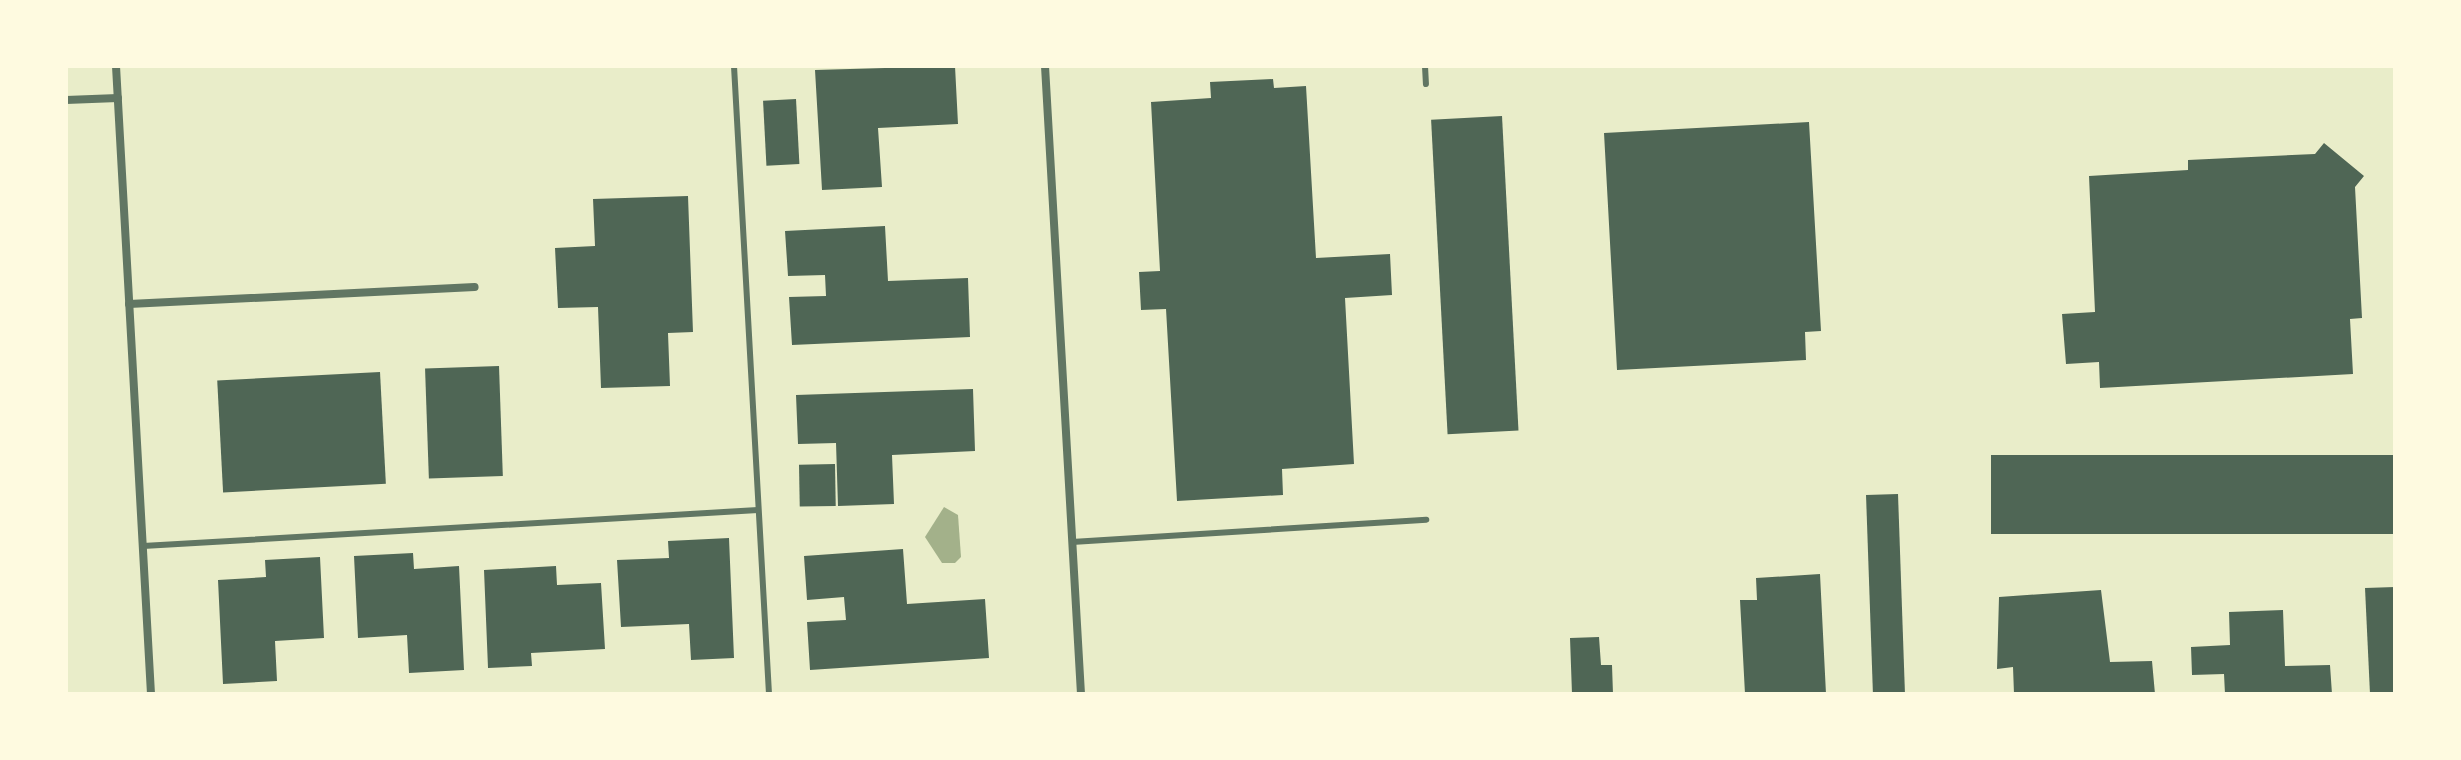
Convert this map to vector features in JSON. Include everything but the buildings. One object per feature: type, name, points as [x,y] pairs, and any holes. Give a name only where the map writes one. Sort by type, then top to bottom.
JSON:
[{"type":"street","points":[[116,66],[151,694]]},
{"type":"street","points":[[1045,66],[1081,694]]},
{"type":"street","points":[[66,100],[118,98]]},
{"type":"street","points":[[129,304],[475,287]]},
{"type":"lane","points":[[734,66],[769,694]]},
{"type":"lane","points":[[1425,66],[1426,84]]},
{"type":"lane","points":[[143,546],[758,510]]},
{"type":"lane","points":[[1072,542],[1426,520]]},
{"type":"shaded area","points":[[944,507],[958,515],[961,557],[955,563],[942,563],[925,537]]}]
